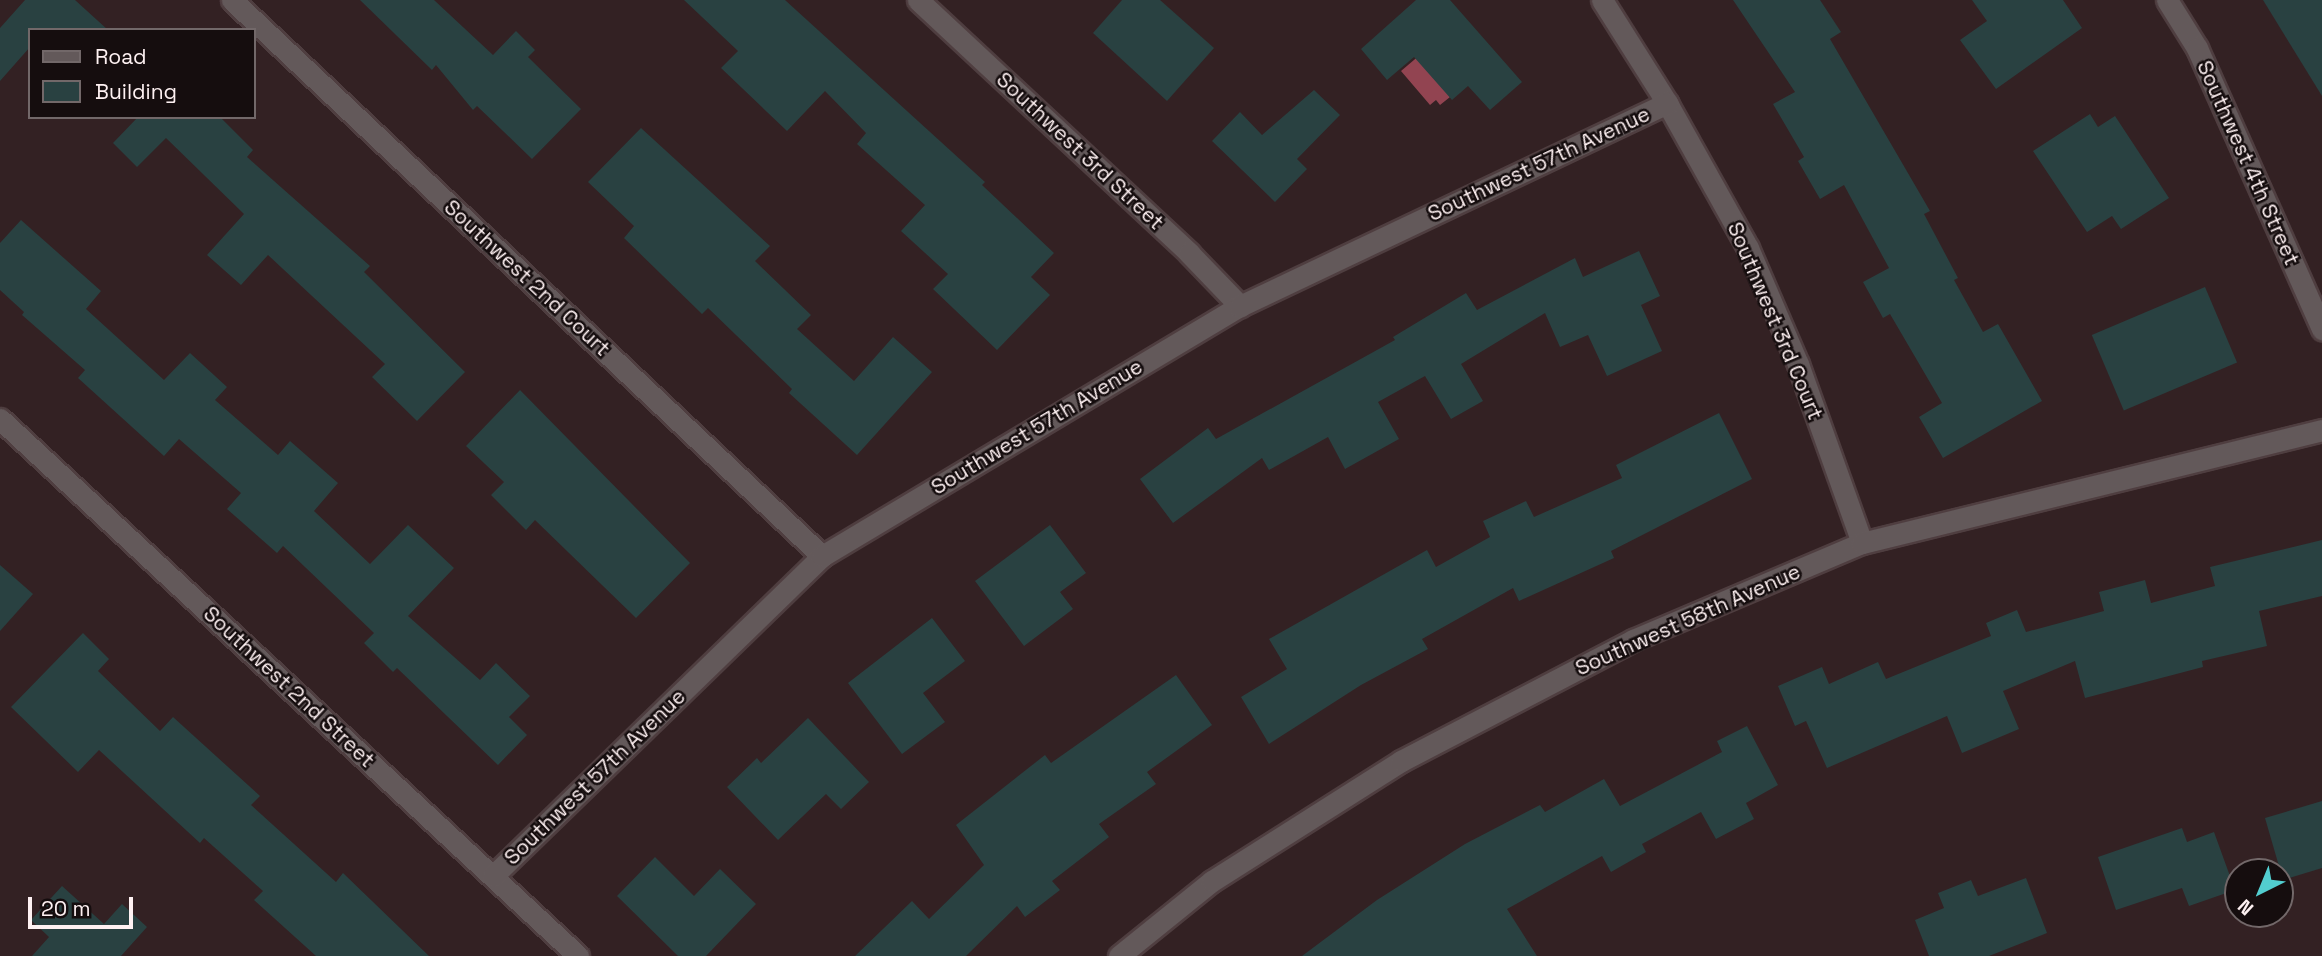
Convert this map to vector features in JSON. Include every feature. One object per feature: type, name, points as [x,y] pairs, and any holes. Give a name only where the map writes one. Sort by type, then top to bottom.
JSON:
[{"type":"street","name":"Southwest 2nd Court","points":[[232,0],[822,556]]},
{"type":"street","name":"Southwest 3rd Street","points":[[918,0],[1189,253],[1240,306]]},
{"type":"street","name":"Southwest 3rd Court","points":[[1602,0],[1667,103],[1748,248],[1798,364],[1862,543]]},
{"type":"street","name":"Southwest 4th Street","points":[[2167,0],[2197,48],[2322,329]]},
{"type":"street","name":"Southwest 57th Avenue","points":[[493,876],[822,556],[1240,306],[1667,103]]},
{"type":"street","name":"Southwest 2nd Street","points":[[0,419],[578,956]]},
{"type":"street","name":"Southwest 58th Avenue","points":[[1119,956],[1212,881],[1401,761],[1633,640],[1862,543],[2322,430]]},
{"type":"shaded area","points":[[1421,54],[1455,93],[1440,105],[1436,100],[1430,105],[1401,71]]},
{"type":"building","points":[[25,0],[75,0],[106,28],[28,28],[28,49],[0,81],[0,28]]},
{"type":"building","points":[[360,0],[434,0],[493,55],[516,31],[535,50],[528,57],[581,109],[532,159],[477,106],[473,110],[436,65],[432,70]]},
{"type":"building","points":[[684,0],[785,0],[985,182],[982,185],[1054,253],[1031,277],[1050,295],[997,350],[933,289],[948,274],[901,231],[925,205],[857,144],[866,133],[825,91],[787,131],[721,68],[738,51]]},
{"type":"building","points":[[1122,0],[1160,0],[1214,48],[1167,101],[1093,33]]},
{"type":"building","points":[[1416,0],[1450,0],[1522,82],[1490,110],[1468,86],[1452,100],[1414,57],[1387,80],[1361,49]]},
{"type":"building","points":[[1733,0],[1820,0],[1841,32],[1830,39],[1930,211],[1924,214],[1958,278],[1954,280],[1983,332],[1998,324],[2042,401],[1943,458],[1919,417],[1942,403],[1890,314],[1883,318],[1863,282],[1889,268],[1844,185],[1820,199],[1798,161],[1804,157],[1773,104],[1795,92]]},
{"type":"building","points":[[1972,0],[2063,0],[2082,28],[1996,89],[1960,40],[1987,21]]},
{"type":"building","points":[[2263,0],[2322,0],[2322,96]]},
{"type":"building","points":[[1314,90],[1340,115],[1297,159],[1307,169],[1275,202],[1212,141],[1240,112],[1262,135]]},
{"type":"building","points":[[2090,114],[2098,127],[2115,116],[2169,198],[2121,229],[2112,216],[2087,232],[2033,151]]},
{"type":"building","points":[[136,119],[222,119],[253,150],[247,157],[370,266],[364,272],[465,372],[417,421],[372,377],[385,364],[268,255],[241,285],[207,255],[244,214],[166,138],[137,167],[113,143]]},
{"type":"building","points":[[641,128],[770,246],[755,261],[811,315],[797,329],[854,381],[893,337],[932,372],[857,455],[789,393],[792,389],[708,308],[702,314],[624,238],[634,226],[588,182]]},
{"type":"building","points":[[21,220],[101,291],[86,309],[164,380],[190,353],[227,387],[215,400],[278,455],[290,441],[338,483],[314,511],[370,564],[408,525],[454,568],[408,616],[480,680],[496,663],[530,696],[509,717],[527,735],[498,765],[397,668],[393,672],[364,643],[374,633],[283,546],[277,553],[227,509],[241,493],[179,439],[164,456],[78,378],[85,370],[22,315],[24,312],[0,290],[0,243]]},
{"type":"building","points":[[1639,251],[1660,296],[1641,305],[1662,351],[1607,376],[1588,335],[1560,347],[1545,313],[1461,364],[1483,401],[1451,419],[1425,376],[1378,402],[1399,439],[1345,469],[1328,437],[1269,470],[1262,458],[1173,523],[1140,479],[1208,428],[1216,439],[1395,340],[1393,337],[1466,293],[1477,310],[1575,258],[1583,277]]},
{"type":"building","points":[[2205,287],[2237,362],[2124,411],[2092,335]]},
{"type":"building","points":[[520,390],[690,563],[636,618],[535,520],[526,530],[491,495],[504,482],[466,446]]},
{"type":"building","points":[[1719,413],[1752,479],[1611,551],[1614,558],[1519,601],[1513,588],[1422,639],[1428,649],[1361,685],[1269,744],[1241,697],[1287,669],[1269,639],[1427,550],[1436,567],[1490,537],[1483,521],[1526,501],[1534,517],[1622,478],[1616,465]]},
{"type":"building","points":[[1050,525],[1086,573],[1060,592],[1073,609],[1024,646],[975,581]]},
{"type":"building","points":[[2322,540],[2322,596],[2259,611],[2267,646],[2202,661],[2203,667],[2085,698],[2075,661],[2003,691],[2019,729],[1962,753],[1947,716],[1827,768],[1806,721],[1795,726],[1778,686],[1822,667],[1829,684],[1878,662],[1886,679],[1991,636],[1986,623],[2017,610],[2026,632],[2104,611],[2099,592],[2145,580],[2151,603],[2215,586],[2210,567]]},
{"type":"building","points":[[0,565],[33,594],[0,631]]},
{"type":"building","points":[[932,618],[965,661],[923,693],[945,722],[902,754],[848,683]]},
{"type":"building","points":[[83,633],[109,659],[98,671],[160,731],[173,717],[260,796],[251,805],[336,882],[343,873],[429,956],[316,956],[254,900],[263,891],[204,838],[200,843],[99,750],[78,772],[11,707]]},
{"type":"building","points":[[1176,675],[1212,725],[1147,772],[1156,784],[1099,824],[1109,837],[1052,881],[1060,890],[1025,917],[1017,906],[966,956],[855,956],[912,901],[929,919],[984,865],[956,825],[1045,755],[1051,763]]},
{"type":"building","points":[[808,718],[869,782],[841,809],[826,794],[778,840],[727,787],[757,758],[761,763]]},
{"type":"building","points":[[1747,726],[1778,785],[1746,803],[1754,819],[1716,839],[1701,812],[1642,844],[1646,852],[1611,872],[1602,856],[1507,909],[1537,956],[1302,956],[1377,900],[1465,844],[1540,805],[1545,812],[1604,779],[1620,806],[1722,752],[1717,741]]},
{"type":"building","points":[[2322,801],[2322,868],[2294,877],[2294,858],[2277,858],[2265,818]]},
{"type":"building","points":[[2182,828],[2187,842],[2214,832],[2224,860],[2224,894],[2189,906],[2182,888],[2116,910],[2098,857]]},
{"type":"building","points":[[655,857],[694,896],[720,869],[756,904],[706,956],[678,956],[617,896]]},
{"type":"building","points":[[2026,878],[2047,933],[1989,956],[1929,956],[1915,920],[1944,908],[1938,893],[1971,880],[1978,896]]},
{"type":"building","points":[[62,886],[104,924],[122,904],[147,927],[121,956],[32,956],[49,937],[31,920]]}]
